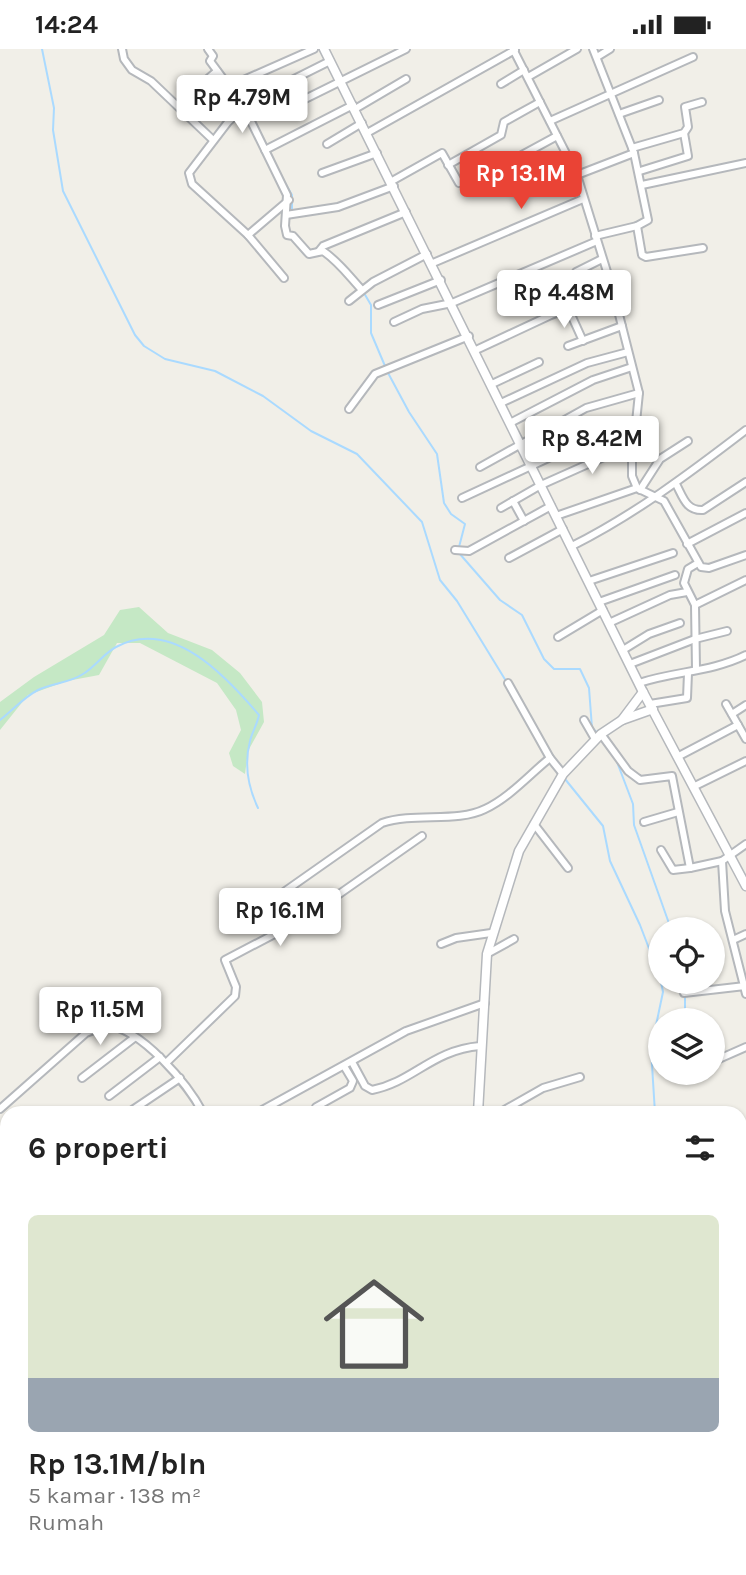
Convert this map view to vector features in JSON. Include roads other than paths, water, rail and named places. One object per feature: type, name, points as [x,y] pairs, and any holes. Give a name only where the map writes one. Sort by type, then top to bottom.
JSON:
[{"type":"street","points":[[122,49],[124,59],[132,70],[151,81],[214,140]]},
{"type":"street","points":[[221,49],[210,51],[210,61],[244,107],[289,199],[285,226],[289,237],[293,236],[309,254],[406,212]]},
{"type":"street","points":[[230,86],[314,49]]},
{"type":"street","points":[[324,49],[433,263],[643,692],[695,786],[727,859],[746,886]]},
{"type":"street","points":[[305,99],[406,49]]},
{"type":"street","points":[[367,134],[514,49],[577,175],[612,291],[639,393],[632,476],[638,489],[664,501],[698,563],[709,568],[746,555]]},
{"type":"street","points":[[501,84],[577,49]]},
{"type":"street","points":[[394,323],[422,309],[452,303],[596,238],[648,220],[640,171],[593,49]]},
{"type":"street","points":[[597,57],[610,49]]},
{"type":"street","points":[[550,121],[693,57]]},
{"type":"street","points":[[284,278],[248,235],[189,177],[191,168],[250,101],[330,61]]},
{"type":"street","points":[[177,105],[217,71]]},
{"type":"street","points":[[265,150],[406,79]]},
{"type":"street","points":[[619,114],[659,100]]},
{"type":"street","points":[[449,165],[501,135],[504,122],[540,101]]},
{"type":"street","points":[[577,175],[633,150],[684,133],[688,127],[685,107],[702,102]]},
{"type":"street","points":[[327,144],[362,124]]},
{"type":"street","points":[[640,171],[688,156],[684,133]]},
{"type":"street","points":[[522,156],[557,136]]},
{"type":"street","points":[[322,173],[377,153]]},
{"type":"street","points":[[286,215],[338,207],[393,184],[442,153],[459,183]]},
{"type":"street","points":[[642,185],[746,163]]},
{"type":"street","points":[[248,235],[289,199]]},
{"type":"street","points":[[433,263],[583,199]]},
{"type":"street","points":[[637,226],[644,257],[703,248]]},
{"type":"street","points":[[319,251],[342,265],[362,290]]},
{"type":"street","points":[[349,301],[362,290],[427,254]]},
{"type":"street","points":[[576,272],[603,259]]},
{"type":"street","points":[[379,305],[441,280]]},
{"type":"street","points":[[475,350],[612,291]]},
{"type":"street","points":[[568,308],[583,341]]},
{"type":"street","points":[[568,346],[621,326]]},
{"type":"street","points":[[349,409],[374,374],[468,336]]},
{"type":"street","points":[[501,403],[587,363],[628,352]]},
{"type":"street","points":[[492,384],[540,362]]},
{"type":"street","points":[[510,423],[593,380],[632,367]]},
{"type":"street","points":[[480,467],[595,404],[639,393]]},
{"type":"street","points":[[462,498],[596,436],[638,421]]},
{"type":"street","points":[[572,546],[611,527],[676,484],[746,430]]},
{"type":"street","points":[[556,516],[638,489],[660,459],[688,442]]},
{"type":"street","points":[[500,508],[541,485],[633,444]]},
{"type":"street","points":[[676,484],[689,507],[697,511],[711,506],[746,482]]},
{"type":"street","points":[[513,501],[524,521]]},
{"type":"street","points":[[455,550],[469,551],[551,506]]},
{"type":"street","points":[[687,544],[746,513]]},
{"type":"street","points":[[509,558],[563,529]]},
{"type":"street","points":[[589,581],[673,553]]},
{"type":"street","points":[[478,1106],[487,954],[491,933],[519,851],[560,772],[598,737],[622,720],[651,707],[687,698],[695,639],[695,605],[684,593],[685,575],[698,563]]},
{"type":"street","points":[[558,637],[601,606],[675,575]]},
{"type":"street","points":[[695,605],[746,580]]},
{"type":"street","points":[[610,623],[670,595],[684,593]]},
{"type":"street","points":[[623,650],[649,634],[680,623]]},
{"type":"street","points":[[630,664],[695,639],[727,631]]},
{"type":"street","points":[[639,683],[663,675],[724,665],[746,655]]},
{"type":"street","points":[[508,683],[560,772]]},
{"type":"street","points":[[622,720],[643,692]]},
{"type":"street","points":[[726,704],[746,739]]},
{"type":"street","points":[[732,714],[746,705]]},
{"type":"street","points":[[584,720],[634,776],[646,782],[669,775],[675,781],[678,812],[690,868]]},
{"type":"street","points":[[679,756],[738,725]]},
{"type":"street","points":[[254,913],[382,823],[400,817],[457,814],[486,809],[550,758]]},
{"type":"street","points":[[695,786],[744,762],[746,771]]},
{"type":"street","points":[[675,781],[689,776]]},
{"type":"street","points":[[644,822],[678,812]]},
{"type":"street","points":[[534,824],[568,868]]},
{"type":"street","points":[[167,1062],[235,996],[236,987],[225,960],[305,918],[422,835]]},
{"type":"street","points":[[661,850],[673,870],[727,859],[746,844]]},
{"type":"street","points":[[727,859],[725,911],[746,994]]},
{"type":"street","points":[[441,944],[456,938],[491,933]]},
{"type":"street","points":[[733,940],[746,934]]},
{"type":"street","points":[[487,954],[514,939]]},
{"type":"street","points":[[725,988],[745,986]]},
{"type":"street","points":[[270,1106],[406,1031],[485,1003]]},
{"type":"street","points":[[4,1106],[96,1027],[113,1026],[167,1062],[198,1106]]},
{"type":"street","points":[[82,1078],[134,1038]]},
{"type":"street","points":[[352,1062],[365,1086],[372,1090],[397,1081],[448,1051],[480,1046]]},
{"type":"street","points":[[725,1056],[746,1047]]},
{"type":"street","points":[[109,1096],[160,1056]]},
{"type":"street","points":[[318,1106],[350,1088],[352,1081],[344,1066]]},
{"type":"street","points":[[511,1106],[543,1088],[580,1077]]},
{"type":"street","points":[[138,1106],[180,1078]]},
{"type":"waterway","points":[[42,49],[54,108],[53,130],[63,191],[135,335],[144,346],[165,359],[215,371],[263,396],[311,431],[357,454],[422,522],[440,580],[457,601],[506,681]]},
{"type":"waterway","points":[[248,108],[253,118]]},
{"type":"waterway","points":[[257,126],[263,139]]},
{"type":"waterway","points":[[278,171],[292,195],[292,210]]},
{"type":"waterway","points":[[295,243],[305,255]]},
{"type":"waterway","points":[[364,293],[371,305],[371,333],[385,366]]},
{"type":"waterway","points":[[387,371],[409,412],[437,454],[444,503],[451,514],[465,524],[459,547]]},
{"type":"waterway","points":[[459,553],[500,600],[522,615],[544,659],[554,669],[580,669],[589,688],[592,728],[599,734]]},
{"type":"waterway","points":[[0,720],[33,693],[78,677],[116,647],[137,640],[157,639],[177,645],[214,668],[259,715],[247,758],[249,784],[258,808]]},
{"type":"waterway","points":[[617,762],[633,804],[634,825],[667,917]]},
{"type":"waterway","points":[[565,779],[603,826],[610,861],[648,946]]},
{"type":"waterway","points":[[655,1106],[651,1049],[663,994]]},
{"type":"waterway","points":[[685,994],[685,1008]]}]
